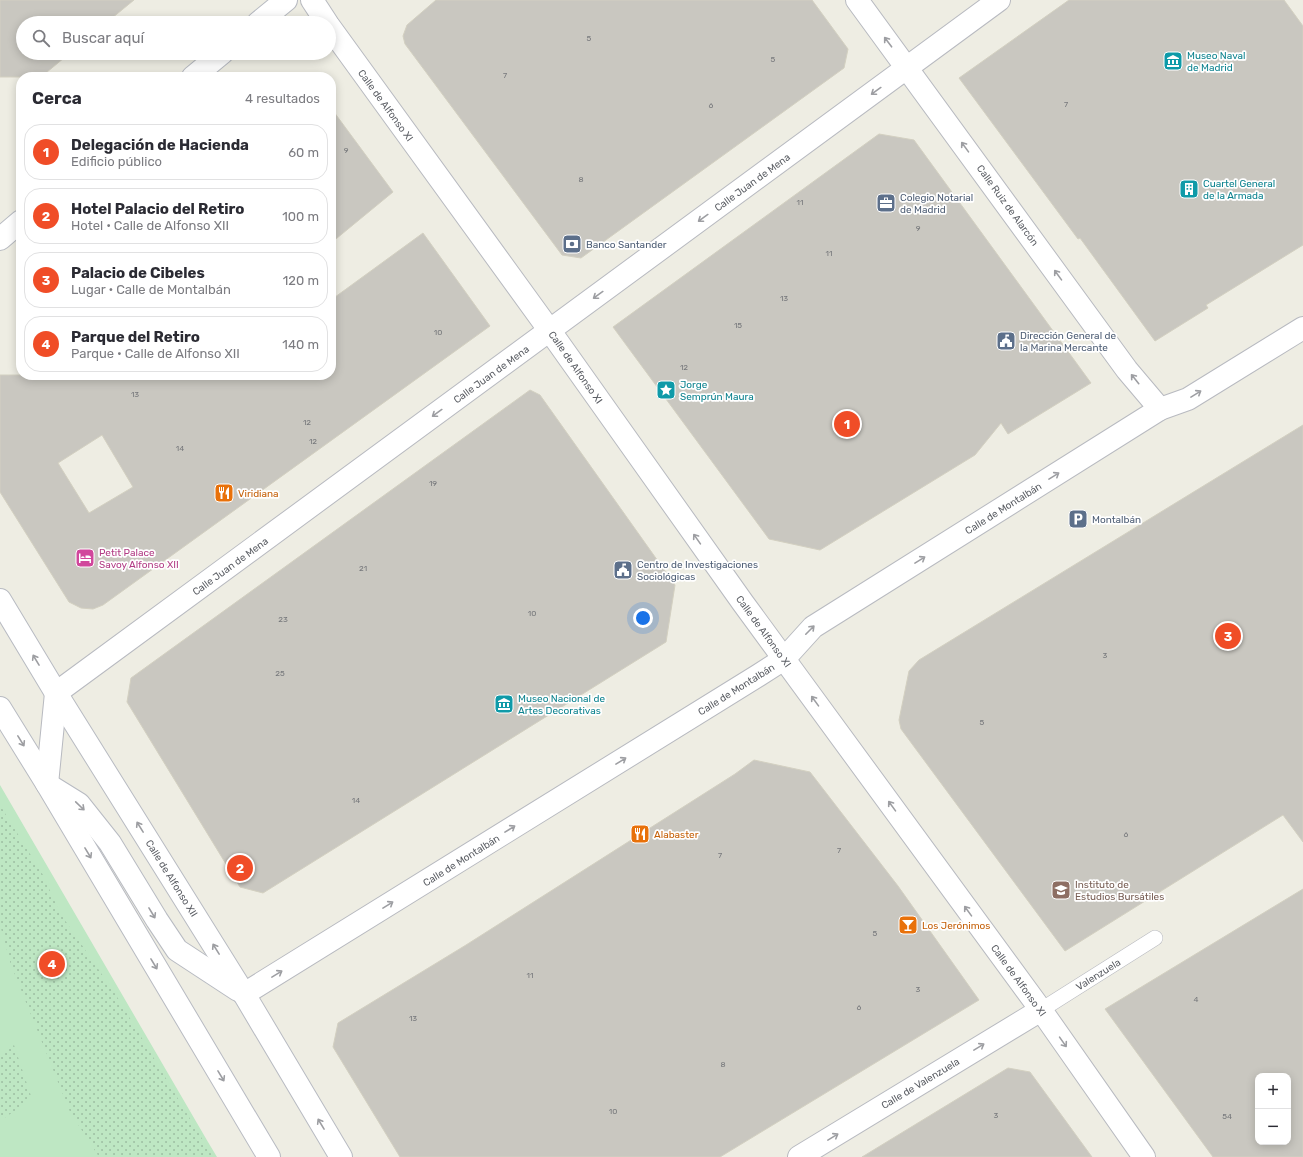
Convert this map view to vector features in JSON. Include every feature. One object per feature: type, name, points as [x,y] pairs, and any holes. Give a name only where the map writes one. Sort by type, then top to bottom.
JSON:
[{"type":"street","points":[[267,16],[286,0]]},
{"type":"street","points":[[312,0],[322,16]]},
{"type":"street","name":"Calle Ruiz de Alarcón","points":[[857,0],[1127,370],[1160,409]]},
{"type":"street","name":"Calle Juan de Mena","points":[[56,694],[999,0]]},
{"type":"street","name":"Calle de Alfonso XI","points":[[336,36],[550,331],[784,659],[1041,1010],[1144,1157]]},
{"type":"street","points":[[199,72],[214,60]]},
{"type":"street","points":[[0,239],[16,225]]},
{"type":"street","name":"Calle de Montalbán","points":[[244,994],[784,659],[813,627],[1160,409],[1188,399],[1303,328]]},
{"type":"street","name":"Calle de Alfonso XII","points":[[0,600],[56,694],[244,994],[341,1157]]},
{"type":"street","points":[[47,784],[56,694]]},
{"type":"street","points":[[0,708],[47,784],[269,1157]]},
{"type":"street","points":[[47,784],[79,804],[110,843],[177,950],[244,994]]},
{"type":"street","name":"Calle de Valenzuela","points":[[799,1157],[1041,1010]]},
{"type":"lane","name":"Valenzuela","points":[[1041,1010],[1155,938]]},
{"type":"green space","points":[[0,785],[208,1142],[217,1157],[0,1157]]},
{"type":"green space","points":[[0,805],[43,875],[60,913],[116,995],[213,1157],[99,1157],[70,1112],[11,965],[0,925]]},
{"type":"green space","points":[[14,1045],[32,1099],[0,1121],[0,1055]]},
{"type":"building","points":[[0,0],[134,0],[115,16],[16,16],[16,60],[62,60],[47,72],[16,72],[16,77],[0,77]]},
{"type":"building","points":[[436,0],[812,0],[848,49],[844,68],[581,258],[562,255],[405,44],[403,36],[407,25]]},
{"type":"building","points":[[1069,0],[1284,0],[1303,26],[1303,245],[1206,305],[1208,308],[1155,341],[1080,238],[1078,239],[959,78]]},
{"type":"building","points":[[336,115],[393,192],[336,239]]},
{"type":"building","points":[[879,134],[914,140],[1091,383],[1008,434],[1001,423],[975,455],[820,550],[769,539],[613,327]]},
{"type":"building","points":[[423,233],[490,326],[103,605],[93,609],[81,608],[69,602],[0,492],[0,375],[16,375],[16,380],[336,380],[336,296]],"holes":[[[102,435],[133,487],[89,513],[58,463]]]},
{"type":"building","points":[[530,390],[540,395],[675,585],[666,642],[263,893],[240,887],[127,702],[131,678]]},
{"type":"building","points":[[1303,425],[1303,842],[1283,815],[1065,951],[901,729],[899,720],[909,671],[919,660]]},
{"type":"building","points":[[754,760],[810,772],[898,886],[979,1000],[720,1157],[400,1157],[333,1047],[338,1023],[466,945],[735,774]]},
{"type":"building","points":[[1303,889],[1303,1157],[1213,1157],[1105,1009]]},
{"type":"building","points":[[1008,1068],[1030,1072],[1092,1157],[862,1157]]},
{"type":"place","name":"Museo Naval de Madrid","points":[[1173,61]]},
{"type":"place","name":"Cuartel General de la Armada","points":[[1189,189]]},
{"type":"place","name":"Colegio Notarial de Madrid","points":[[886,203]]},
{"type":"place","name":"Banco Santander","points":[[572,244]]},
{"type":"place","name":"Dirección General de la Marina Mercante","points":[[1006,341]]},
{"type":"place","name":"Jorge Semprún Maura","points":[[666,390]]},
{"type":"place","name":"Delegación de Hacienda","points":[[847,424]]},
{"type":"place","name":"Viridiana","points":[[224,493]]},
{"type":"place","name":"Montalbán","points":[[1078,519]]},
{"type":"place","name":"Petit Palace Savoy Alfonso XII","points":[[85,558]]},
{"type":"place","name":"Centro de Investigaciones Sociológicas","points":[[623,570]]},
{"type":"place","name":"Palacio de Cibeles","points":[[1228,636]]},
{"type":"place","name":"Museo Nacional de Artes Decorativas","points":[[504,704]]},
{"type":"place","name":"Alabaster","points":[[640,834]]},
{"type":"place","name":"Hotel Palacio del Retiro","points":[[240,868]]},
{"type":"place","name":"Instituto de Estudios Bursátiles","points":[[1061,890]]},
{"type":"place","name":"Los Jerónimos","points":[[908,925]]},
{"type":"place","name":"Parque del Retiro","points":[[52,964]]}]
